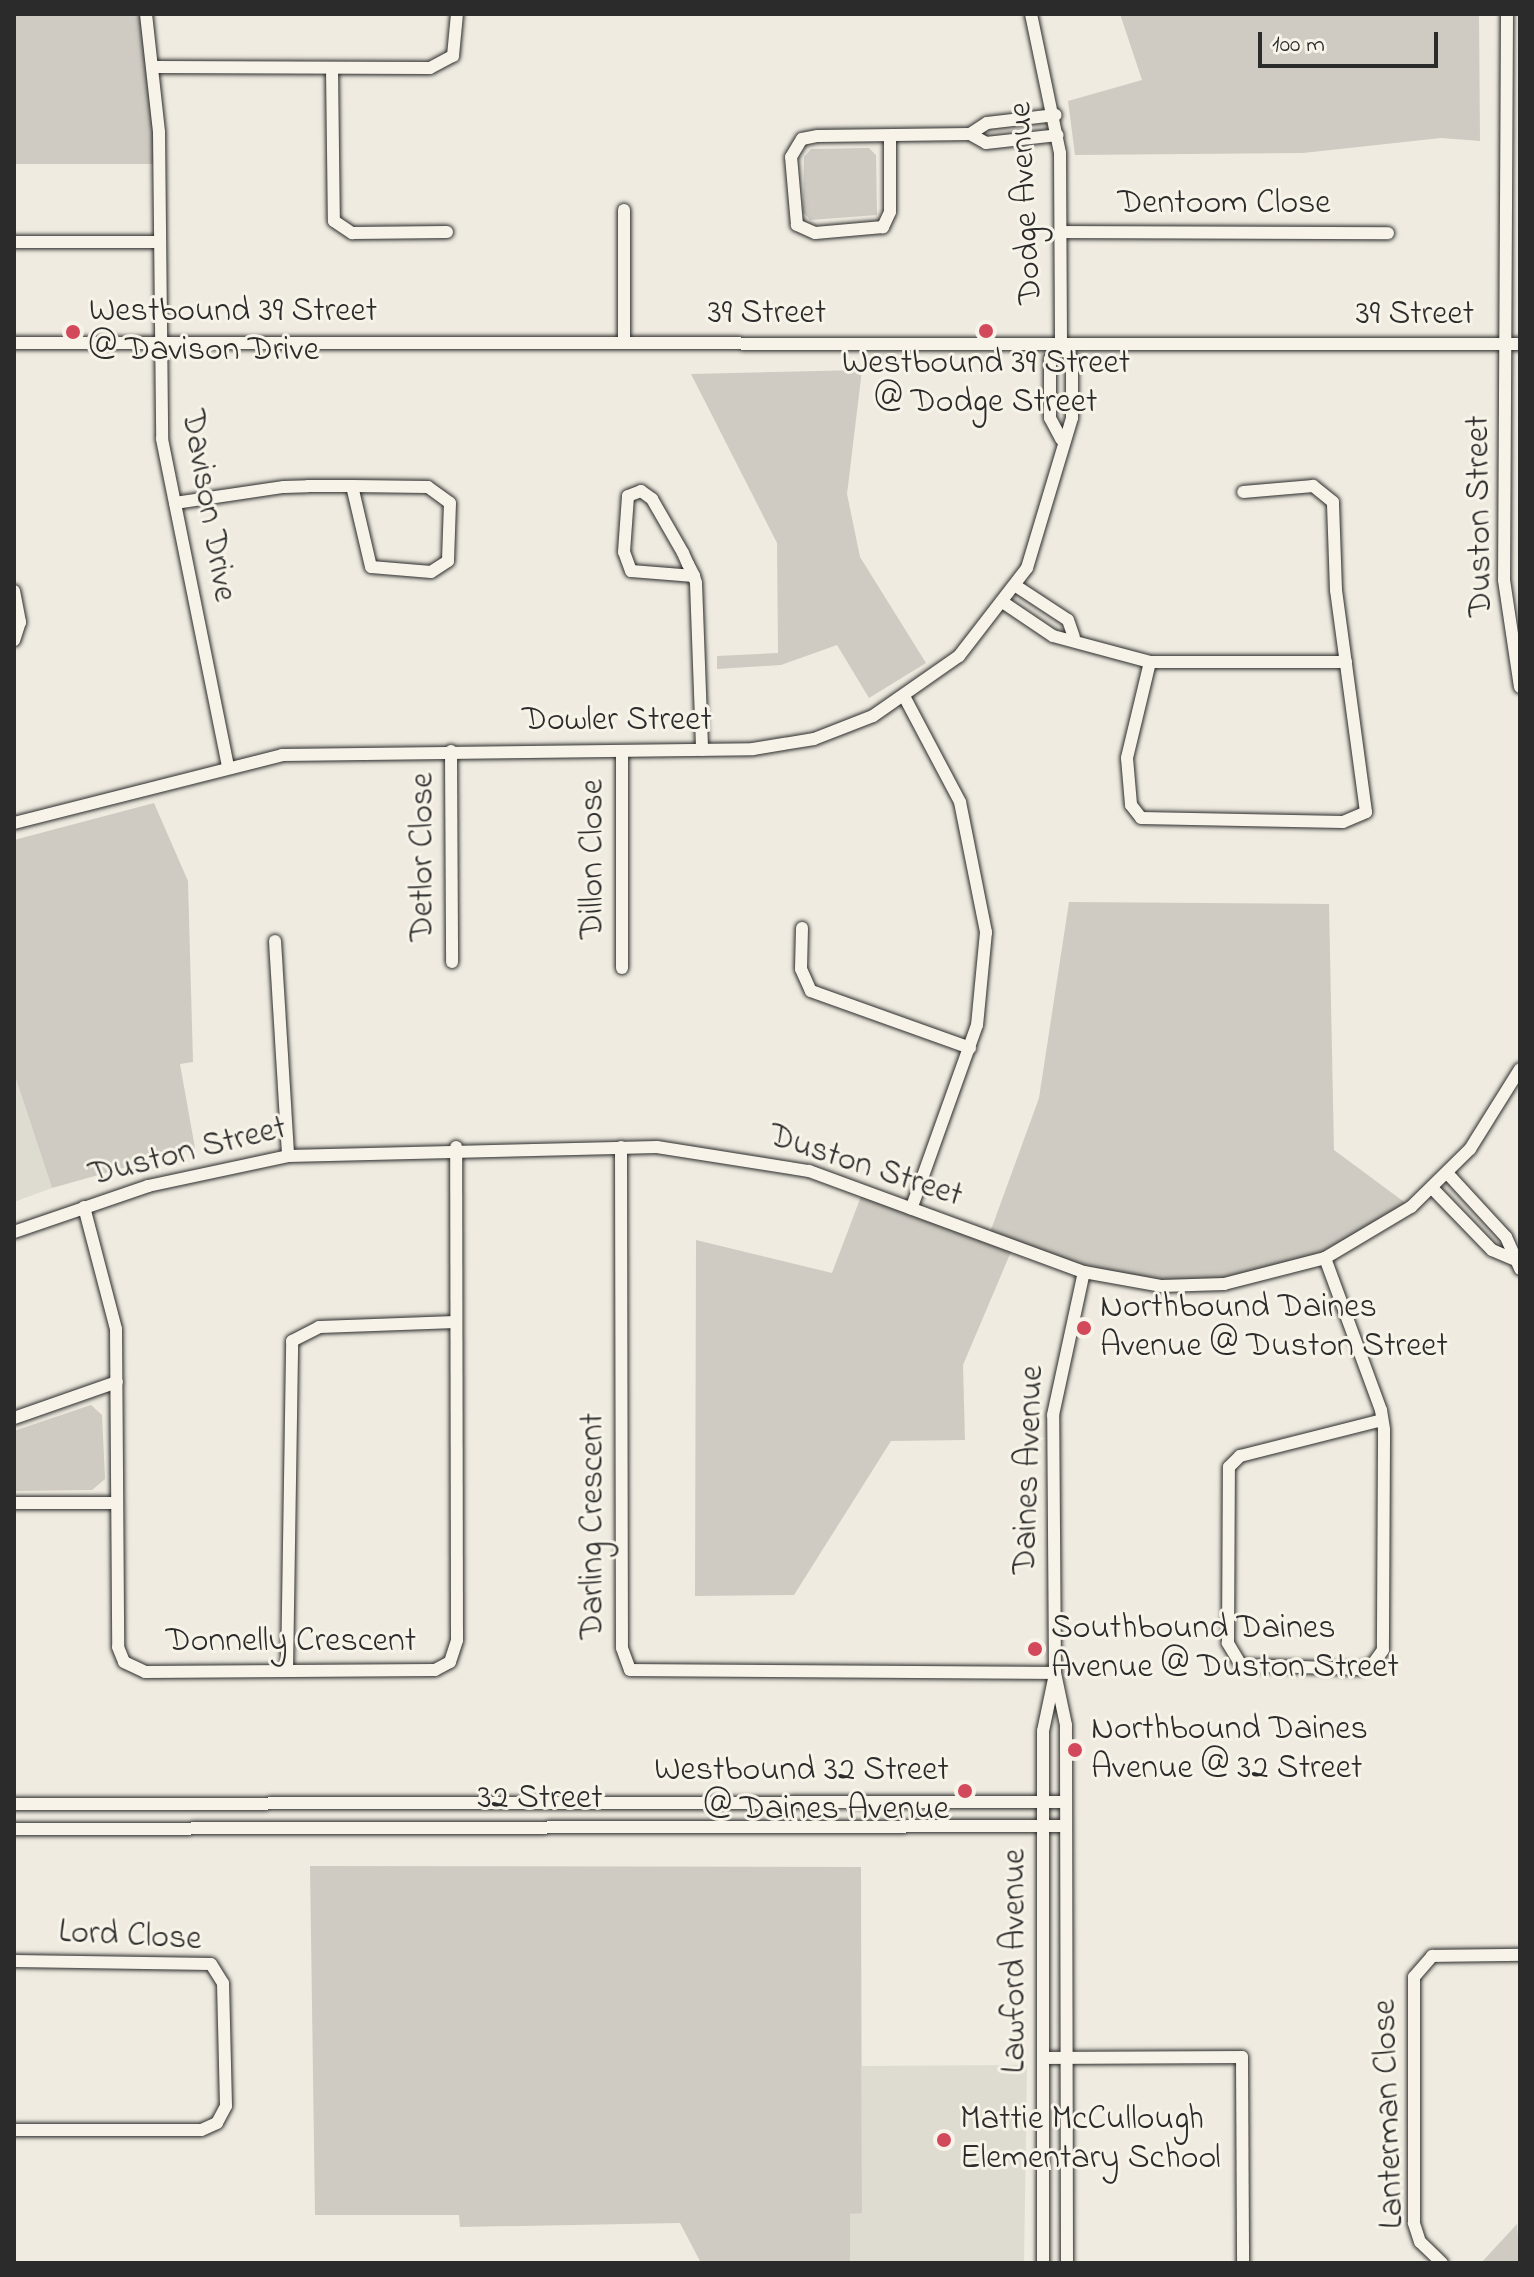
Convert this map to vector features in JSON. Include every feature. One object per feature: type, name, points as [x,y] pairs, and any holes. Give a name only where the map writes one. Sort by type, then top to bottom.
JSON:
[{"type":"street","name":"Davison Drive","points":[[146,14],[154,67],[162,439],[228,765]]},
{"type":"street","points":[[154,67],[332,68],[444,64],[456,51],[457,14]]},
{"type":"street","name":"Dodge Avenue","points":[[1031,14],[1056,115],[1058,135],[1061,344]]},
{"type":"street","name":"Duston Street","points":[[1507,14],[1514,91],[1514,344],[1504,484],[1504,580],[1520,687]]},
{"type":"street","points":[[332,68],[334,221],[352,233],[447,232]]},
{"type":"street","points":[[970,134],[987,123],[1056,115]]},
{"type":"street","points":[[890,136],[890,212],[883,227],[815,233],[797,225],[797,144],[818,136],[970,134],[986,143],[1058,135]]},
{"type":"street","points":[[624,210],[624,343]]},
{"type":"street","name":"Dentoom Close","points":[[1061,232],[1388,233]]},
{"type":"street","points":[[14,242],[160,242]]},
{"type":"street","name":"39 Street","points":[[14,343],[1514,344]]},
{"type":"street","name":"Dowler Street","points":[[14,823],[228,765],[321,751],[702,750],[814,739],[905,698],[959,656],[1016,586],[1052,503],[1061,439],[1072,418],[1072,359],[1061,344],[1050,359],[1050,418],[1061,439]]},
{"type":"street","points":[[1504,484],[1520,484]]},
{"type":"street","points":[[175,503],[256,489],[352,486],[428,487],[446,495],[448,561],[431,572],[371,567],[352,486]]},
{"type":"street","points":[[1150,662],[1127,776],[1135,812],[1156,823],[1343,822],[1362,816],[1368,792],[1346,662],[1329,496],[1305,486],[1243,492]]},
{"type":"street","points":[[694,576],[640,576],[627,567],[628,496],[641,491],[652,499],[694,576],[702,609],[702,750]]},
{"type":"street","points":[[1016,586],[1068,620],[1074,637]]},
{"type":"street","points":[[14,591],[20,622],[14,640]]},
{"type":"street","points":[[1004,603],[1053,636],[1074,637],[1150,662],[1346,662]]},
{"type":"street","points":[[905,698],[954,788],[978,865],[986,962],[970,1048],[911,1209]]},
{"type":"street","name":"Detlor Close","points":[[451,751],[452,962]]},
{"type":"street","name":"Dillon Close","points":[[622,751],[622,968]]},
{"type":"street","points":[[802,928],[801,969],[811,991],[970,1048]]},
{"type":"street","points":[[275,941],[288,1156]]},
{"type":"street","name":"Duston Street","points":[[14,1232],[183,1176],[288,1156],[456,1147],[621,1147],[755,1158],[911,1209],[1084,1272],[1161,1286],[1224,1284],[1325,1258],[1433,1189],[1516,1087],[1520,1069]]},
{"type":"street","name":"Donnelly Crescent","points":[[84,1207],[112,1293],[124,1662],[145,1672],[428,1671],[453,1657],[456,1147]]},
{"type":"street","name":"Darling Crescent","points":[[621,1147],[622,1648],[630,1670],[1055,1673]]},
{"type":"street","points":[[1448,1174],[1506,1237],[1517,1264]]},
{"type":"street","points":[[1433,1189],[1492,1250],[1517,1264]]},
{"type":"street","points":[[1325,1258],[1382,1420],[1381,1656],[1359,1669],[1241,1665],[1228,1643],[1232,1462],[1382,1420]]},
{"type":"street","name":"Daines Avenue","points":[[1066,1826],[1066,1725],[1055,1673],[1054,1396],[1084,1272]]},
{"type":"street","points":[[287,1671],[289,1347],[311,1329],[456,1322]]},
{"type":"street","points":[[14,1418],[117,1382]]},
{"type":"street","points":[[14,1503],[117,1503]]},
{"type":"street","name":"Daines Avenue","points":[[1043,1802],[1044,1723],[1055,1673]]},
{"type":"street","name":"Lawford Avenue","points":[[1043,1802],[1043,2263]]},
{"type":"street","name":"32 Street","points":[[14,1804],[1066,1802]]},
{"type":"street","name":"32 Street","points":[[14,1829],[1066,1826]]},
{"type":"street","name":"Lawford Avenue","points":[[1066,1826],[1067,2263]]},
{"type":"street","name":"Lanterman Close","points":[[1442,2263],[1420,2242],[1414,2223],[1415,1969],[1438,1955],[1520,1955]]},
{"type":"street","name":"Lord Close","points":[[14,1961],[211,1964],[223,1983],[226,2106],[217,2123],[201,2130],[14,2130]]},
{"type":"street","points":[[1044,2058],[1242,2057],[1243,2263]]},
{"type":"shaded area","points":[[14,14],[146,14],[160,164],[14,164]]},
{"type":"shaded area","points":[[1120,14],[1479,14],[1480,141],[1441,138],[1303,153],[1075,155],[1068,101],[1142,80]]},
{"type":"shaded area","points":[[869,148],[876,155],[877,215],[810,220],[803,212],[804,157],[811,149]]},
{"type":"shaded area","points":[[862,370],[847,494],[860,557],[926,663],[869,698],[837,645],[781,665],[717,669],[717,656],[778,653],[777,543],[691,374]]},
{"type":"shaded area","points":[[154,803],[188,881],[193,1062],[180,1064],[195,1148],[52,1188],[14,1073],[14,840]]},
{"type":"shaded area","points":[[1069,902],[1329,904],[1334,1150],[1411,1207],[1325,1258],[1274,1275],[1161,1286],[1013,1247],[963,1365],[965,1440],[891,1441],[794,1595],[695,1596],[696,1240],[832,1273],[863,1191],[988,1238],[1039,1098]]},
{"type":"shaded area","points":[[14,1073],[52,1188],[14,1202]]},
{"type":"shaded area","points":[[91,1405],[102,1415],[105,1479],[92,1490],[14,1491],[14,1431]]},
{"type":"shaded area","points":[[310,1866],[861,1867],[862,2213],[850,2214],[850,2263],[701,2263],[680,2223],[460,2227],[459,2215],[315,2215]]},
{"type":"shaded area","name":"Mattie McCullough Elementary School","points":[[1027,2065],[1024,2263],[850,2263],[850,2213],[862,2213],[862,2066]]},
{"type":"shaded area","points":[[1517,2224],[1520,2263],[1481,2263]]},
{"type":"place","name":"Westbound 39 Street @ Dodge Street","points":[[986,331]]},
{"type":"place","name":"Westbound 39 Street @ Davison Drive","points":[[73,332]]},
{"type":"place","name":"Northbound Daines Avenue @ Duston Street","points":[[1084,1328]]},
{"type":"place","name":"Southbound Daines Avenue @ Duston Street","points":[[1035,1649]]},
{"type":"place","name":"Northbound Daines Avenue @ 32 Street","points":[[1075,1750]]},
{"type":"place","name":"Westbound 32 Street @ Daines Avenue","points":[[965,1791]]},
{"type":"place","name":"Mattie McCullough Elementary School","points":[[944,2140]]}]
